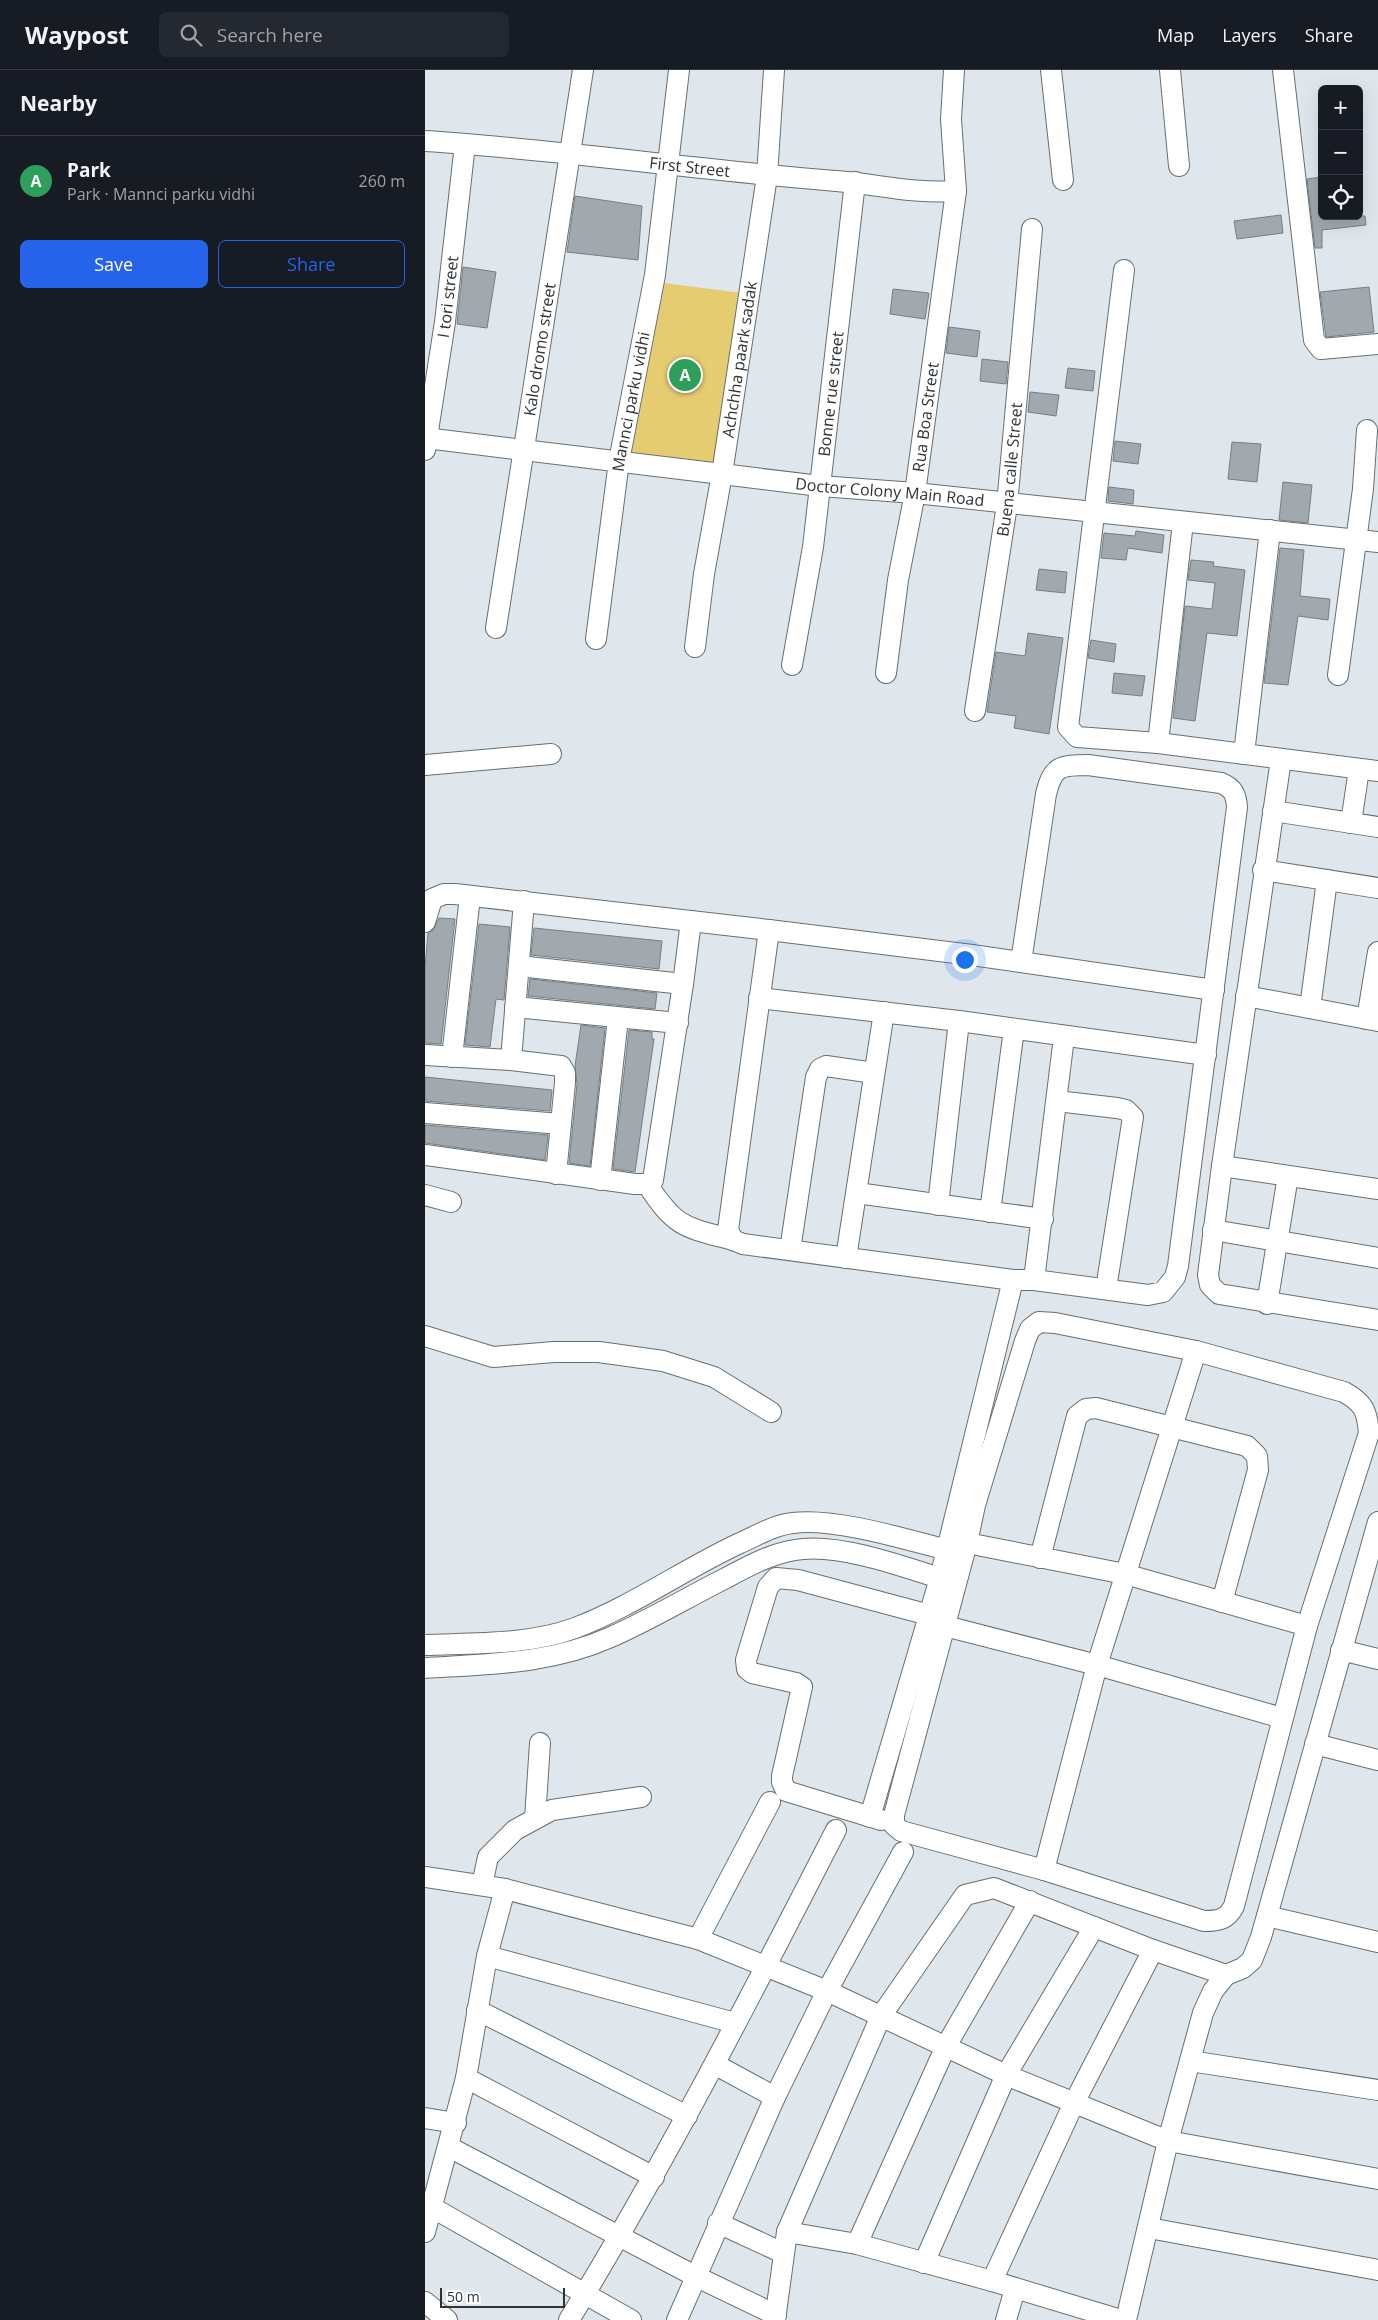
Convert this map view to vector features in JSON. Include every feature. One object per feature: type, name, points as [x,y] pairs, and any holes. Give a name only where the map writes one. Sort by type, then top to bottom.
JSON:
[{"type":"street","name":"Kalo dromo street","points":[[496,628],[583,70]]},
{"type":"street","name":"Mannci parku vidhi","points":[[596,639],[619,461],[655,275],[679,70]]},
{"type":"street","name":"Achchha paark sadak","points":[[695,646],[704,574],[722,474],[767,176],[773,70]]},
{"type":"street","name":"Rua Boa Street","points":[[885,673],[898,580],[915,493],[956,191],[951,119],[954,70]]},
{"type":"street","points":[[1051,70],[1063,180]]},
{"type":"street","points":[[1170,70],[1179,166]]},
{"type":"street","points":[[1283,70],[1315,340],[1321,349],[1378,344]]},
{"type":"street","name":"First Street","points":[[425,141],[570,153],[767,176],[855,182],[899,190],[956,191]]},
{"type":"street","name":"I tori street","points":[[425,442],[445,322],[465,144]]},
{"type":"street","name":"Bonne rue street","points":[[793,665],[813,547],[855,182]]},
{"type":"street","name":"Buena calle Street","points":[[975,710],[1007,505],[1032,229]]},
{"type":"street","points":[[1123,270],[1068,727],[1077,737],[1158,743],[1369,770],[1351,823]]},
{"type":"street","points":[[1338,675],[1363,489],[1367,430]]},
{"type":"street","name":"Doctor Colony Main Road","points":[[425,442],[523,450],[820,486],[915,493],[1007,505],[1093,512],[1378,542]]},
{"type":"street","points":[[1158,743],[1183,522]]},
{"type":"street","points":[[1244,754],[1270,530]]},
{"type":"street","points":[[425,765],[551,754]]},
{"type":"street","points":[[1281,759],[1263,870],[1208,1275],[1210,1285],[1219,1294],[1267,1304],[1378,1320]]},
{"type":"street","points":[[647,1184],[667,1214],[678,1222],[689,1228],[743,1244],[1013,1280],[1034,1280],[1156,1294],[1170,1286],[1175,1277],[1206,1055],[1237,807],[1235,793],[1230,787],[1212,782],[1088,765],[1068,765],[1056,770],[1051,776],[1046,794],[1021,962]]},
{"type":"street","points":[[1273,811],[1378,827]]},
{"type":"street","points":[[1263,870],[1378,888]]},
{"type":"street","points":[[1310,1008],[1327,880]]},
{"type":"street","points":[[425,922],[433,899],[443,894],[470,896],[691,920],[1021,962],[1214,990]]},
{"type":"street","points":[[453,1056],[470,896]]},
{"type":"street","points":[[511,1060],[524,901]]},
{"type":"street","points":[[425,1155],[600,1180],[647,1184],[653,1180],[656,1172],[691,920]]},
{"type":"street","points":[[733,1240],[728,1230],[769,930]]},
{"type":"street","points":[[1246,996],[1373,1020],[1378,952]]},
{"type":"street","points":[[519,966],[683,984]]},
{"type":"street","points":[[759,998],[959,1021],[1064,1037],[1206,1055]]},
{"type":"street","points":[[515,1007],[677,1024]]},
{"type":"street","points":[[846,1258],[883,1012]]},
{"type":"street","points":[[600,1180],[618,1018]]},
{"type":"street","points":[[938,1205],[959,1021]]},
{"type":"street","points":[[990,1212],[1014,1029]]},
{"type":"street","points":[[1034,1280],[1043,1220],[1064,1037]]},
{"type":"street","points":[[425,1054],[557,1065],[565,1070],[556,1174]]},
{"type":"street","points":[[789,1250],[816,1077],[820,1069],[827,1066],[875,1074]]},
{"type":"street","points":[[1057,1100],[1126,1110],[1133,1117],[1106,1289]]},
{"type":"street","points":[[425,1113],[561,1124]]},
{"type":"street","points":[[1222,1166],[1378,1190]]},
{"type":"street","points":[[1267,1304],[1288,1176]]},
{"type":"street","points":[[857,1193],[1043,1220]]},
{"type":"street","points":[[425,1195],[451,1202]]},
{"type":"street","points":[[1213,1230],[1378,1258]]},
{"type":"street","points":[[959,1549],[1013,1280]]},
{"type":"street","points":[[894,1824],[894,1814],[937,1620],[947,1580],[980,1487],[1025,1341],[1035,1324],[1055,1323],[1196,1351],[1344,1392],[1359,1400],[1367,1415],[1369,1433],[1307,1626],[1234,1906],[1230,1914],[1225,1918],[1204,1921],[1044,1870],[901,1830],[894,1824],[786,1791],[781,1782],[802,1687],[796,1683],[752,1673],[747,1669],[746,1660],[768,1587],[777,1578],[798,1580],[937,1620],[1282,1718]]},
{"type":"street","points":[[425,1336],[493,1357],[553,1352],[599,1352],[663,1361],[714,1377],[771,1412]]},
{"type":"street","points":[[1044,1870],[1097,1665],[1196,1351]]},
{"type":"street","points":[[1040,1558],[1077,1416],[1081,1412],[1096,1408],[1247,1446],[1257,1456],[1258,1470],[1222,1602]]},
{"type":"street","points":[[1126,2320],[1168,2141],[1203,2013],[1213,1991],[1226,1974],[1243,1968],[1252,1960],[1267,1916],[1378,1522]]},
{"type":"street","points":[[425,1645],[539,1637],[574,1628],[614,1610],[724,1551],[772,1529],[792,1523],[841,1526],[959,1549],[1040,1558],[1125,1574],[1307,1626]]},
{"type":"street","points":[[425,1668],[518,1663],[559,1656],[611,1638],[760,1560],[803,1549],[843,1552],[883,1560],[947,1580]]},
{"type":"street","points":[[870,1817],[937,1620]]},
{"type":"street","points":[[1341,1650],[1378,1659]]},
{"type":"street","points":[[535,1819],[540,1743]]},
{"type":"street","points":[[1315,1744],[1378,1760]]},
{"type":"street","points":[[482,1885],[488,1857],[515,1830],[552,1810],[641,1797]]},
{"type":"street","points":[[697,1939],[770,1802]]},
{"type":"street","points":[[569,2320],[655,2176],[716,2065],[735,2023],[836,1830]]},
{"type":"street","points":[[677,2320],[775,2097],[827,1991],[903,1852]]},
{"type":"street","points":[[425,1877],[505,1889],[697,1939],[827,1991],[1006,2075],[1168,2141],[1378,2178]]},
{"type":"street","points":[[449,2147],[775,2318],[787,2232],[881,2016],[965,1895],[994,1888],[1030,1900],[1153,1950],[1226,1974]]},
{"type":"street","points":[[425,2232],[433,2208],[466,2078],[487,1956],[505,1889]]},
{"type":"street","points":[[857,2244],[946,2046],[1030,1900]]},
{"type":"street","points":[[1267,1916],[1378,1942]]},
{"type":"street","points":[[924,2263],[1006,2075],[1093,1927]]},
{"type":"street","points":[[992,2281],[1074,2103],[1153,1950]]},
{"type":"street","points":[[487,1956],[735,2023]]},
{"type":"street","points":[[477,2010],[687,2116]]},
{"type":"street","points":[[1190,2062],[1378,2090]]},
{"type":"street","points":[[716,2065],[775,2097]]},
{"type":"street","points":[[466,2078],[655,2176]]},
{"type":"street","points":[[425,2118],[455,2123]]},
{"type":"street","points":[[433,2208],[631,2320]]},
{"type":"street","points":[[718,2223],[783,2253]]},
{"type":"street","points":[[1149,2228],[1378,2270]]},
{"type":"street","points":[[787,2232],[857,2244],[992,2281],[1121,2320]]},
{"type":"street","points":[[1006,2320],[1015,2289]]},
{"type":"street","points":[[425,2302],[447,2320]]},
{"type":"shaded area","points":[[656,282],[742,293],[714,468],[629,456]]},
{"type":"building","points":[[1318,178],[1318,220],[1363,220],[1363,216],[1365,216],[1366,225],[1322,230],[1322,248],[1315,248],[1307,179]]},
{"type":"building","points":[[575,196],[642,206],[638,260],[567,252]]},
{"type":"building","points":[[1281,215],[1283,233],[1237,239],[1234,221]]},
{"type":"building","points":[[463,267],[496,272],[487,328],[457,324]]},
{"type":"building","points":[[1369,287],[1374,332],[1326,337],[1320,292]]},
{"type":"building","points":[[893,289],[929,293],[925,319],[890,314]]},
{"type":"building","points":[[949,327],[980,331],[977,357],[946,353]]},
{"type":"building","points":[[982,359],[1008,362],[1006,384],[980,381]]},
{"type":"building","points":[[1068,368],[1095,371],[1093,391],[1065,388]]},
{"type":"building","points":[[1030,392],[1059,395],[1056,416],[1028,412]]},
{"type":"building","points":[[1115,441],[1141,444],[1138,464],[1113,461]]},
{"type":"building","points":[[1232,442],[1261,444],[1257,482],[1228,479]]},
{"type":"building","points":[[1283,482],[1312,485],[1308,523],[1279,520]]},
{"type":"building","points":[[1109,487],[1134,490],[1133,504],[1108,501]]},
{"type":"building","points":[[1136,531],[1164,535],[1162,553],[1128,548],[1126,560],[1101,558],[1104,533],[1135,536]]},
{"type":"building","points":[[1280,548],[1304,550],[1300,596],[1330,599],[1328,620],[1298,616],[1288,685],[1264,683]]},
{"type":"building","points":[[1191,560],[1214,562],[1213,566],[1245,570],[1237,636],[1207,633],[1195,721],[1173,718],[1185,606],[1212,609],[1215,583],[1188,580]]},
{"type":"building","points":[[1039,569],[1067,572],[1065,593],[1036,590]]},
{"type":"building","points":[[1028,633],[1063,638],[1049,734],[1014,728],[1016,716],[987,712],[996,652],[1025,656]]},
{"type":"building","points":[[1091,640],[1116,644],[1114,662],[1088,658]]},
{"type":"building","points":[[1114,673],[1145,676],[1142,696],[1112,693]]},
{"type":"building","points":[[439,918],[455,919],[441,1044],[425,1043],[425,967],[428,933],[433,930]]},
{"type":"building","points":[[479,924],[510,927],[504,1000],[496,999],[490,1047],[465,1045]]},
{"type":"building","points":[[534,928],[662,941],[659,969],[531,955]]},
{"type":"building","points":[[530,979],[657,993],[655,1009],[528,996]]},
{"type":"building","points":[[581,1025],[605,1028],[590,1166],[569,1163],[577,1084],[575,1066]]},
{"type":"building","points":[[629,1030],[652,1032],[652,1039],[654,1039],[635,1172],[613,1169]]},
{"type":"building","points":[[425,1077],[552,1090],[550,1111],[425,1101]]},
{"type":"building","points":[[425,1125],[548,1135],[545,1160],[425,1143]]},
{"type":"place","name":"Park","points":[[685,375]]}]
